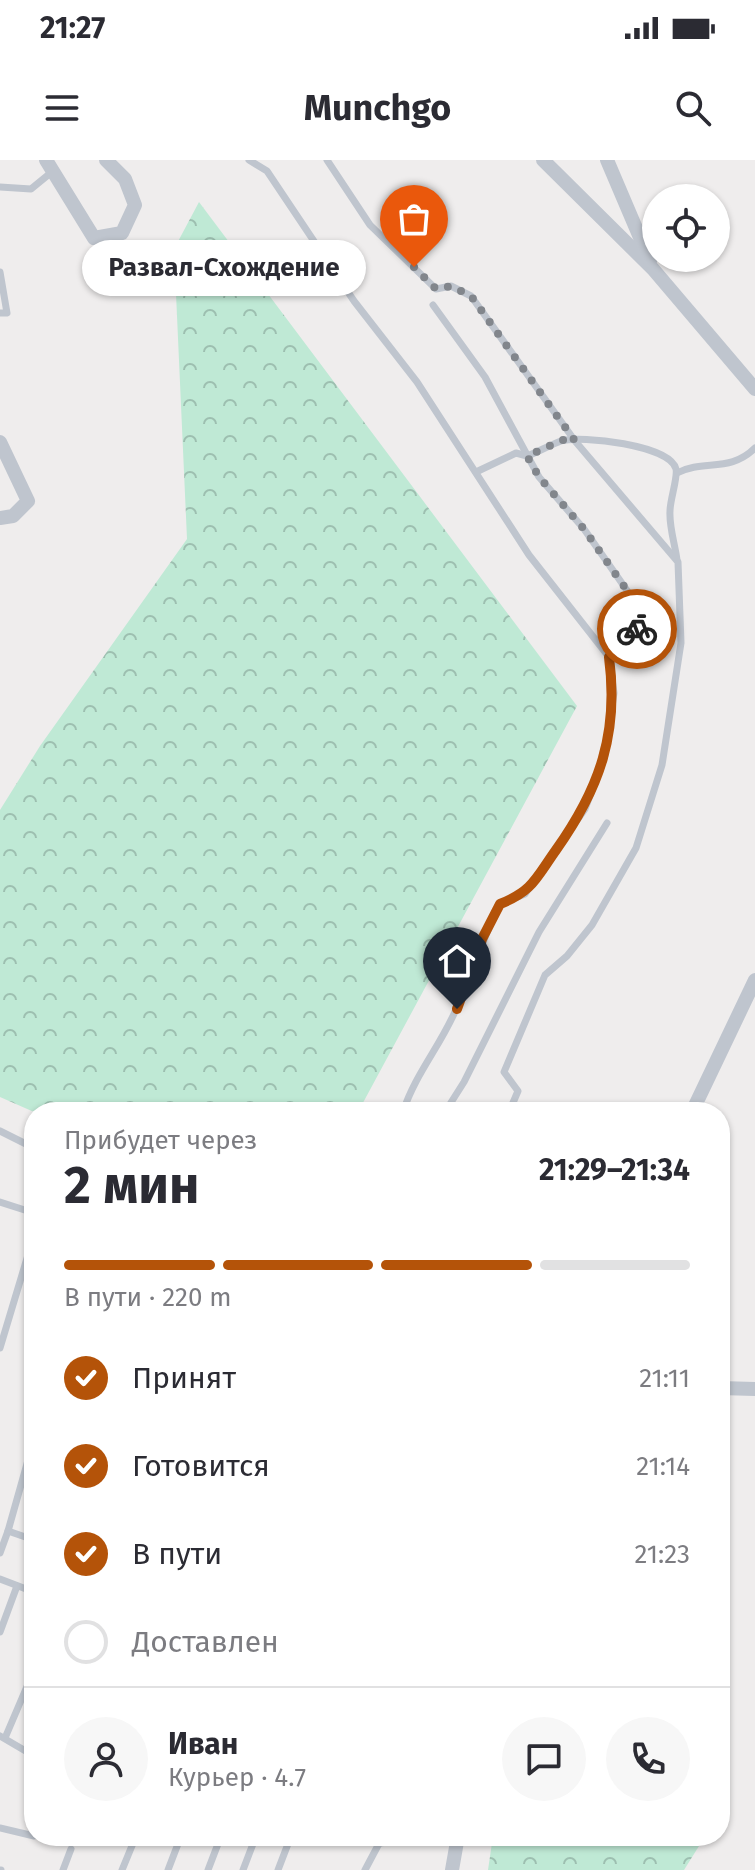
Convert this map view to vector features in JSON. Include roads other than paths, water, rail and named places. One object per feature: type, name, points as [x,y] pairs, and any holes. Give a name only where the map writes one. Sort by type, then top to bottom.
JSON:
[{"type":"street","points":[[49,165],[94,238],[122,233],[135,205],[125,179],[106,160]]},
{"type":"street","points":[[543,160],[642,258]]},
{"type":"street","points":[[607,160],[642,243]]},
{"type":"street","points":[[656,272],[755,389]]},
{"type":"street","points":[[0,442],[28,501],[13,516],[0,518]]},
{"type":"street","points":[[697,1102],[755,980]]},
{"type":"street","points":[[730,1388],[755,1389]]},
{"type":"street","points":[[452,1870],[456,1846]]},
{"type":"lane","points":[[249,160],[267,171],[476,472],[529,555],[609,657],[614,693],[605,755],[585,809],[525,894],[500,904],[482,939],[457,1009],[406,1102]]},
{"type":"lane","points":[[327,160],[370,225],[436,289],[451,286],[471,296],[575,441],[678,562]]},
{"type":"lane","points":[[0,187],[31,189],[49,165]]},
{"type":"lane","points":[[0,272],[7,313],[0,313]]},
{"type":"lane","points":[[433,305],[485,377],[539,477],[584,529],[647,619],[609,657]]},
{"type":"lane","points":[[476,472],[516,453],[527,456],[563,440],[643,448],[662,455],[675,465],[677,473],[672,486],[669,515],[678,562],[681,643],[662,765],[636,848],[592,925],[567,956],[545,975],[521,1024],[504,1072],[518,1091],[513,1102]]},
{"type":"lane","points":[[677,473],[698,466],[721,466],[746,457],[755,448]]},
{"type":"lane","points":[[450,1102],[539,932],[607,823]]},
{"type":"lane","points":[[0,1131],[24,1143]]},
{"type":"lane","points":[[0,1202],[24,1210]]},
{"type":"lane","points":[[0,1348],[24,1268]]},
{"type":"lane","points":[[0,1553],[24,1474]]},
{"type":"lane","points":[[8,1531],[24,1537]]},
{"type":"lane","points":[[0,1579],[24,1588]]},
{"type":"lane","points":[[0,1632],[17,1586]]},
{"type":"lane","points":[[24,1692],[3,1737],[24,1750]]},
{"type":"lane","points":[[0,1828],[24,1834]]},
{"type":"lane","points":[[122,1870],[132,1846]]},
{"type":"lane","points":[[168,1870],[177,1846]]},
{"type":"lane","points":[[208,1870],[217,1846]]},
{"type":"lane","points":[[243,1870],[252,1846]]},
{"type":"lane","points":[[278,1870],[287,1846]]},
{"type":"lane","points":[[365,1870],[378,1846]]},
{"type":"lane","points":[[63,1870],[71,1849]]},
{"type":"place","name":"Развал-Схождение","points":[[414,267]]}]
